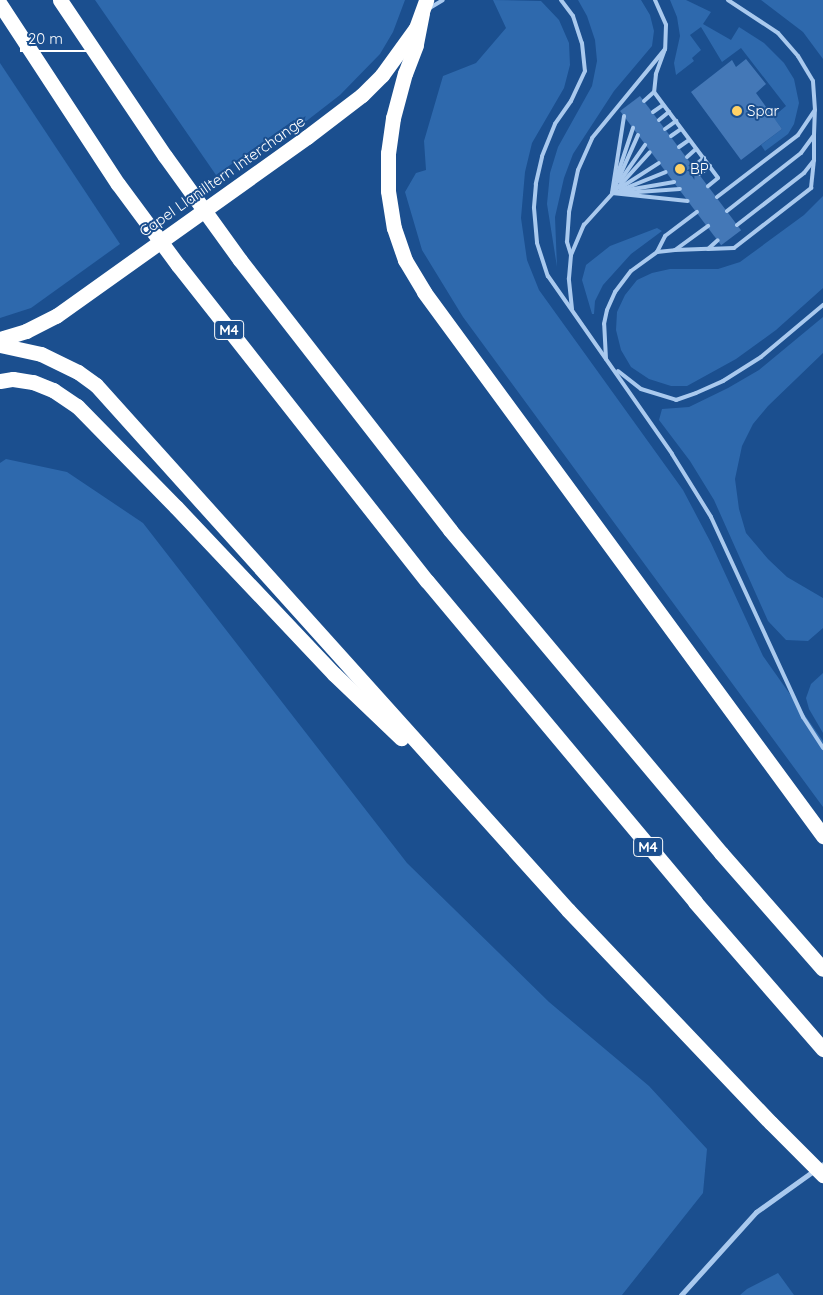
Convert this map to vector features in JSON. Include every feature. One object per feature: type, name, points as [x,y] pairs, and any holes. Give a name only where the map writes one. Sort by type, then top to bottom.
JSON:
[{"type":"highway","points":[[60,0],[165,156],[240,260],[450,530],[714,846],[823,969]]},
{"type":"highway","name":"M4","points":[[0,4],[118,184],[178,265],[427,581],[695,902],[823,1049]]},
{"type":"highway","points":[[424,6],[416,45],[405,73],[393,118],[388,153],[388,191],[394,228],[405,260],[424,292],[823,836]]},
{"type":"highway","name":"Capel Llanilltern Interchange","points":[[0,339],[26,331],[56,316],[349,106],[382,75],[404,46],[424,6]]},
{"type":"highway","points":[[0,345],[41,354],[78,372],[96,386],[568,910],[823,1175]]},
{"type":"highway","points":[[0,380],[12,379],[33,382],[53,390],[77,406],[176,507],[334,674],[488,822]]},
{"type":"street","points":[[681,1295],[756,1212],[823,1164]]},
{"type":"lane","points":[[424,6],[443,0]]},
{"type":"lane","points":[[561,0],[573,16],[582,43],[585,71],[571,101],[555,124],[542,156],[534,208],[537,243],[548,276],[614,368],[712,517],[803,717],[823,748]]},
{"type":"lane","points":[[655,0],[666,25],[665,49],[656,74],[654,92],[718,178],[708,186]]},
{"type":"lane","points":[[657,252],[734,248],[811,188],[814,160],[815,110],[812,81],[798,56],[778,33],[728,0]]},
{"type":"lane","points":[[571,255],[567,242],[569,212],[578,170],[592,138],[665,49]]},
{"type":"lane","points":[[644,101],[654,92]]},
{"type":"lane","points":[[653,112],[663,105]]},
{"type":"lane","points":[[717,197],[798,135],[815,110]]},
{"type":"lane","points":[[659,120],[669,112]]},
{"type":"lane","points":[[612,193],[624,116]]},
{"type":"lane","points":[[665,129],[676,121]]},
{"type":"lane","points":[[612,193],[633,128]]},
{"type":"lane","points":[[671,136],[681,129]]},
{"type":"lane","points":[[612,193],[638,135]]},
{"type":"lane","points":[[727,210],[801,153],[814,135]]},
{"type":"lane","points":[[680,147],[689,140]]},
{"type":"lane","points":[[612,193],[645,145]]},
{"type":"lane","points":[[687,156],[696,149]]},
{"type":"lane","points":[[573,312],[569,278],[571,255],[584,225],[650,152]]},
{"type":"lane","points":[[694,166],[704,158]]},
{"type":"lane","points":[[737,225],[804,173],[814,160]]},
{"type":"lane","points":[[612,193],[659,163]]},
{"type":"lane","points":[[700,174],[710,166]]},
{"type":"lane","points":[[612,193],[666,172]]},
{"type":"lane","points":[[612,193],[674,182]]},
{"type":"lane","points":[[612,193],[680,189]]},
{"type":"lane","points":[[612,193],[688,201]]},
{"type":"lane","points":[[606,359],[604,324],[614,292],[631,271],[657,252],[665,236],[697,212]]},
{"type":"lane","points":[[676,250],[708,226]]},
{"type":"lane","points":[[708,249],[718,240]]},
{"type":"lane","points":[[614,368],[641,389],[676,400],[723,381],[760,357],[823,305]]},
{"type":"shaded area","points":[[95,0],[405,0],[393,32],[380,54],[340,95],[300,126],[294,120],[216,175]]},
{"type":"shaded area","points":[[493,0],[541,1],[559,20],[569,43],[570,65],[564,88],[532,143],[525,172],[521,218],[527,260],[539,290],[683,490],[711,543],[763,656],[823,741],[823,807],[463,317],[422,250],[405,192],[416,173],[426,170],[424,141],[443,76],[476,63],[506,28]]},
{"type":"shaded area","points":[[578,0],[641,0],[650,15],[654,31],[652,46],[614,91],[573,154],[564,178],[555,217],[557,267],[547,204],[550,173],[558,147],[592,86],[597,61],[595,40],[587,16]]},
{"type":"shaded area","points":[[670,0],[686,0],[711,12],[703,24],[731,40],[739,27],[764,43],[784,63],[794,79],[799,103],[794,124],[788,134],[765,151],[761,145],[782,129],[773,117],[786,106],[741,48],[722,62],[701,27],[690,35],[701,50],[692,58],[694,61],[676,75],[674,63],[680,36],[677,17]]},
{"type":"shaded area","points":[[761,0],[823,0],[823,59],[803,32]]},
{"type":"shaded area","points":[[0,63],[120,244],[31,308],[0,318]]},
{"type":"shaded area","points":[[823,196],[823,288],[776,330],[736,359],[687,386],[671,386],[649,379],[631,367],[621,350],[616,330],[617,312],[625,295],[637,280],[652,273],[670,269],[718,269],[740,262],[804,215]]},
{"type":"shaded area","points":[[657,228],[662,231],[631,254],[603,285],[595,301],[594,314],[592,314],[582,280],[586,265],[610,246]]},
{"type":"shaded area","points":[[823,317],[823,353],[768,406],[753,424],[742,446],[735,479],[739,509],[746,533],[768,559],[787,577],[823,598],[823,628],[808,641],[786,640],[768,621],[714,500],[690,461],[659,420],[662,409],[689,407],[759,370]]},
{"type":"shaded area","points":[[6,459],[67,472],[143,523],[407,863],[549,1002],[649,1086],[707,1149],[703,1193],[622,1295],[0,1295],[0,463]]},
{"type":"shaded area","points":[[823,673],[823,733],[809,709],[806,698],[811,684]]},
{"type":"shaded area","points":[[778,1273],[794,1295],[740,1295],[747,1289]]},
{"type":"building","name":"Spar","points":[[746,59],[766,84],[756,93],[782,129],[741,160],[691,92],[732,60],[736,67]]},
{"type":"building","name":"BP","points":[[640,96],[741,230],[721,245],[620,111]]},
{"type":"place","name":"Spar","points":[[737,111]]},
{"type":"place","name":"BP","points":[[680,169]]}]
